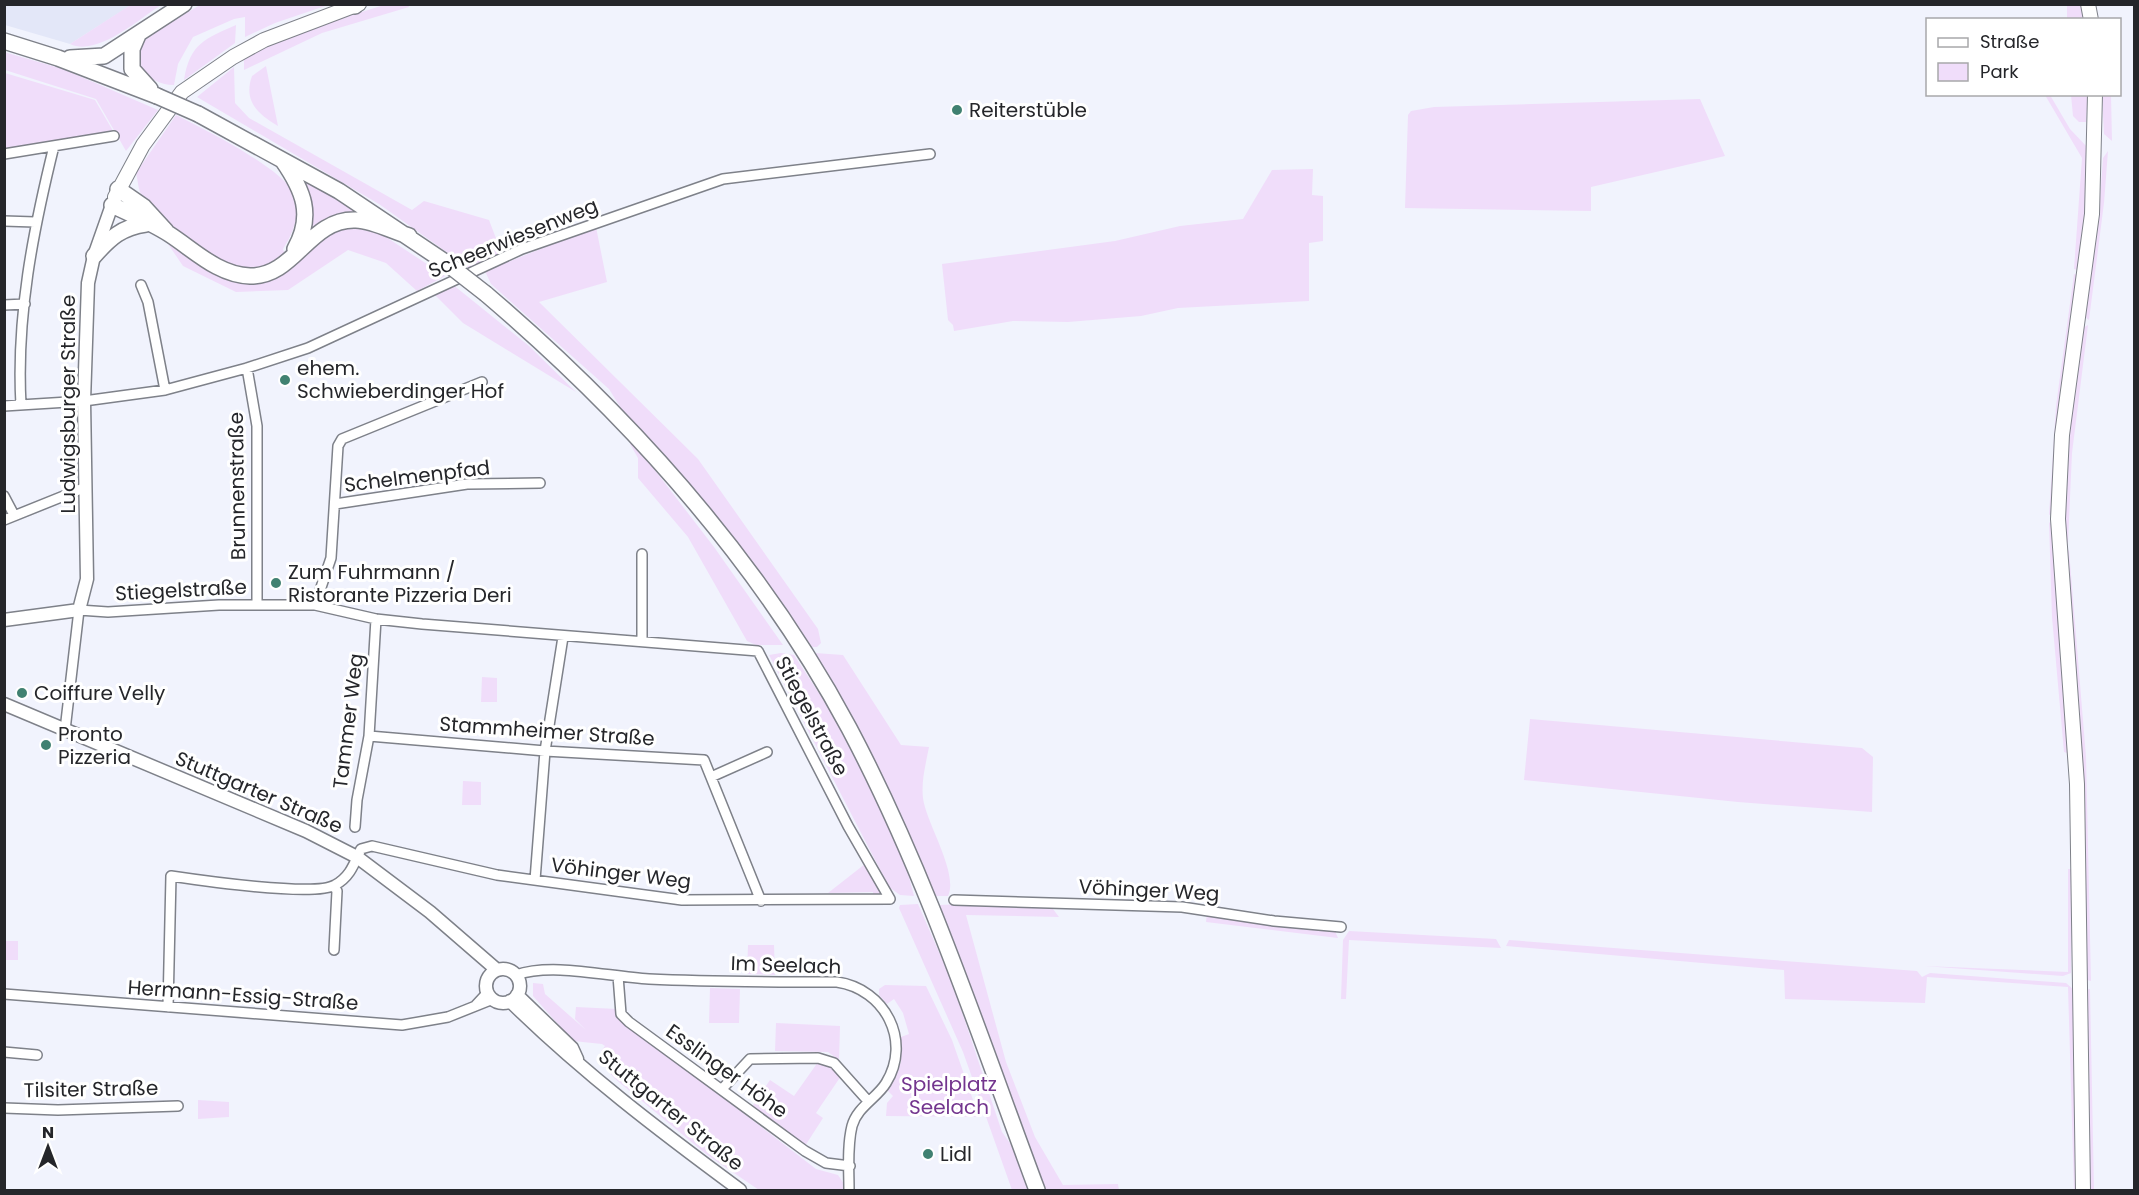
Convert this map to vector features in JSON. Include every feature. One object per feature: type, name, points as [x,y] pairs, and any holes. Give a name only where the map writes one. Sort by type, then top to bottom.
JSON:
[{"type":"main road","points":[[58,58],[97,58],[138,35],[184,4]]},
{"type":"main road","name":"Ludwigsburger Straße","points":[[112,205],[118,189],[155,127],[182,92],[233,57],[264,40],[356,5]]},
{"type":"main road","points":[[138,35],[132,49],[132,69],[157,96]]},
{"type":"main road","points":[[4,41],[58,58],[198,114],[339,191],[409,236],[486,294],[589,386],[641,439],[693,499],[792,634],[816,672],[881,792],[920,881],[1037,1191]]},
{"type":"main road","points":[[2083,1191],[2077,784],[2062,606],[2058,519],[2062,435],[2092,214],[2095,96]]},
{"type":"main road","points":[[281,159],[300,188],[306,207],[304,230],[289,260]]},
{"type":"main road","points":[[118,189],[144,207],[167,233]]},
{"type":"main road","points":[[112,205],[167,233],[208,262],[236,274],[248,276],[267,274],[289,260],[325,227],[346,221],[367,222],[409,236]]},
{"type":"main road","points":[[94,256],[116,233],[132,226],[146,224]]},
{"type":"street","points":[[4,154],[114,136]]},
{"type":"street","points":[[21,405],[19,358],[30,250],[54,146]]},
{"type":"street","name":"Scheerwiesenweg","points":[[4,406],[84,401],[165,390],[247,368],[308,348],[522,249],[723,179],[930,154]]},
{"type":"street","name":"Ludwigsburger Straße","points":[[79,610],[87,579],[84,401],[86,310],[94,256],[112,205]]},
{"type":"street","points":[[4,221],[35,222]]},
{"type":"street","points":[[141,285],[148,302],[165,390]]},
{"type":"street","points":[[4,305],[25,304]]},
{"type":"street","name":"Brunnenstraße","points":[[247,368],[257,426],[257,604]]},
{"type":"street","points":[[315,604],[330,558],[338,446],[342,439],[482,382]]},
{"type":"street","name":"Schelmenpfad","points":[[335,504],[467,484],[540,483]]},
{"type":"street","points":[[4,520],[86,487]]},
{"type":"street","points":[[4,496],[14,515]]},
{"type":"street","points":[[642,554],[642,641]]},
{"type":"street","name":"Stiegelstraße","points":[[79,610],[108,612],[257,604],[315,604],[376,619],[563,637],[758,651],[848,826],[890,899]]},
{"type":"street","points":[[4,620],[79,610],[65,730]]},
{"type":"street","name":"Tammer Weg","points":[[355,827],[357,800],[369,736],[376,619]]},
{"type":"street","points":[[535,880],[545,751],[563,637]]},
{"type":"street","name":"Stuttgarter Straße","points":[[4,704],[306,831],[357,857],[430,912],[475,953],[493,973],[505,969],[516,975]]},
{"type":"street","name":"Stammheimer Straße","points":[[369,736],[545,751],[705,760],[760,901]]},
{"type":"street","points":[[711,777],[767,752]]},
{"type":"street","name":"Vöhinger Weg","points":[[357,857],[361,849],[372,846],[458,868],[682,900],[890,899]]},
{"type":"street","points":[[168,1007],[171,876],[236,885],[327,889],[351,871],[357,857]]},
{"type":"street","points":[[334,886],[336,891],[334,950]]},
{"type":"street","name":"Vöhinger Weg","points":[[954,900],[1182,906],[1274,921],[1341,927]]},
{"type":"street","name":"Im Seelach","points":[[516,975],[537,970],[618,976],[837,982],[861,988],[882,1005],[895,1035],[897,1053],[886,1082],[868,1101],[852,1125],[849,1191]]},
{"type":"street","points":[[493,973],[487,984],[491,996],[501,1002],[513,998],[520,983],[516,975]]},
{"type":"street","name":"Esslinger Höhe","points":[[618,976],[617,995],[621,1014],[818,1160],[850,1166]]},
{"type":"street","name":"Hermann-Essig-Straße","points":[[4,994],[402,1025],[448,1017],[475,1006],[491,996]]},
{"type":"street","name":"Stuttgarter Straße","points":[[513,998],[554,1045],[578,1060],[639,1114],[740,1191]]},
{"type":"street","points":[[4,1052],[37,1055]]},
{"type":"street","points":[[722,1089],[750,1059],[818,1058],[834,1063],[868,1101]]},
{"type":"street","name":"Tilsiter Straße","points":[[4,1108],[58,1110],[178,1106]]},
{"type":"shaded area","points":[[4,5],[131,5],[70,44],[5,25]]},
{"type":"green space","points":[[132,4],[161,5],[105,41],[81,47],[70,44]]},
{"type":"green space","points":[[200,5],[328,5],[275,23],[245,37],[245,17],[234,19],[193,37],[178,64],[174,85],[164,84],[151,78],[139,68],[138,48],[145,38]]},
{"type":"green space","points":[[384,5],[408,5],[409,7],[322,33],[244,70],[244,58],[291,34]]},
{"type":"green space","points":[[2067,5],[2082,5],[2084,18],[2067,18]]},
{"type":"green space","points":[[236,25],[235,43],[184,80],[190,58],[195,50],[216,34]]},
{"type":"green space","points":[[4,52],[63,69],[158,110],[126,151],[96,99],[5,70]]},
{"type":"green space","points":[[266,66],[278,126],[264,117],[254,106],[249,93],[252,76]]},
{"type":"green space","points":[[234,67],[235,103],[249,118],[412,210],[424,201],[489,220],[502,254],[469,268],[379,204],[197,97]]},
{"type":"green space","points":[[5,73],[95,100],[116,136],[5,153]]},
{"type":"green space","points":[[2046,96],[2051,96],[2070,129],[2088,148],[2085,241],[2078,270],[2074,269],[2082,158]]},
{"type":"green space","points":[[2071,96],[2088,96],[2086,122],[2079,122],[2073,116]]},
{"type":"green space","points":[[2102,96],[2111,96],[2112,141],[2104,134]]},
{"type":"green space","points":[[1700,99],[1725,156],[1591,187],[1591,211],[1405,208],[1408,115],[1411,111],[1434,107]]},
{"type":"green space","points":[[176,115],[257,160],[273,171],[293,192],[297,207],[296,221],[283,249],[285,255],[274,263],[251,270],[239,269],[225,263],[192,242],[162,217],[142,196],[136,173]]},
{"type":"green space","points":[[2108,151],[2104,203],[2089,320],[2085,317],[2099,213],[2103,158]]},
{"type":"green space","points":[[1313,169],[1312,195],[1323,196],[1323,241],[1309,243],[1309,301],[1178,308],[1141,316],[1068,322],[1013,321],[954,331],[953,325],[948,320],[942,264],[1115,241],[1180,226],[1243,219],[1272,170]]},
{"type":"green space","points":[[305,180],[363,215],[323,222],[310,228],[312,208]]},
{"type":"green space","points":[[353,227],[383,235],[445,276],[417,291],[386,263],[348,250],[288,290],[236,292],[183,266],[168,244],[219,277],[247,284],[262,283],[286,272],[329,235]]},
{"type":"green space","points":[[596,227],[607,282],[539,302],[698,459],[818,629],[821,643],[817,647],[812,647],[731,536],[622,410],[609,389],[491,284],[485,271]]},
{"type":"green space","points":[[2074,274],[2078,275],[2053,513],[2049,515],[2056,406]]},
{"type":"green space","points":[[452,284],[529,346],[576,392],[463,323],[433,293]]},
{"type":"green space","points":[[2088,325],[2072,453],[2068,543],[2065,540],[2065,513],[2070,434],[2083,328]]},
{"type":"green space","points":[[634,443],[714,547],[783,645],[756,645],[747,641],[688,537],[638,478],[638,458],[630,444]]},
{"type":"green space","points":[[2049,522],[2053,526],[2069,751],[2067,753],[2064,752],[2052,617]]},
{"type":"green space","points":[[2069,550],[2086,757],[2091,981],[2087,980],[2066,552]]},
{"type":"green space","points":[[781,653],[794,655],[836,719],[877,798],[908,873],[914,896],[900,895],[889,887],[769,655]]},
{"type":"green space","points":[[815,653],[843,655],[901,745],[929,747],[923,779],[923,798],[946,861],[950,886],[948,896],[936,896],[858,729]]},
{"type":"green space","points":[[482,677],[497,678],[497,702],[481,702]]},
{"type":"green space","points":[[1530,719],[1862,748],[1873,757],[1872,812],[1738,802],[1524,780]]},
{"type":"green space","points":[[463,781],[481,782],[481,805],[462,805]]},
{"type":"green space","points":[[865,864],[881,894],[873,897],[873,892],[828,893]]},
{"type":"green space","points":[[2068,869],[2072,869],[2071,973],[2063,976],[1924,966],[2068,972]]},
{"type":"green space","points":[[918,904],[952,982],[1002,1132],[1014,1149],[1030,1190],[1012,1190],[963,1052],[899,908],[900,905]]},
{"type":"green space","points":[[940,905],[1050,905],[1059,917],[966,915],[1006,1062],[1035,1137],[1063,1185],[1118,1184],[1119,1190],[1042,1190],[946,928]]},
{"type":"green space","points":[[1207,913],[1334,929],[1338,938],[1206,922]]},
{"type":"green space","points":[[1349,931],[1496,939],[1501,948],[1349,940],[1346,999],[1341,999],[1343,940]]},
{"type":"green space","points":[[1509,940],[1917,971],[1922,977],[1930,973],[2066,983],[2073,989],[2078,1190],[2074,1190],[2068,987],[1927,977],[1925,1003],[1785,999],[1784,970],[1506,946]]},
{"type":"green space","points":[[5,941],[18,941],[18,960],[5,960]]},
{"type":"green space","points":[[748,945],[774,945],[775,975],[747,974]]},
{"type":"green space","points":[[533,983],[543,984],[545,994],[586,1030],[575,1019],[576,1007],[617,1009],[622,1020],[816,1169],[838,1175],[844,1184],[843,1190],[759,1190],[706,1154],[614,1078],[603,1065],[601,1051],[605,1046],[573,1041],[533,996]]},
{"type":"green space","name":"Spielplatz Seelach","points":[[885,985],[926,986],[952,1040],[979,1117],[886,1116],[887,1103],[893,1096],[888,1091],[901,1062],[901,1037],[909,1034],[903,1013],[894,999],[887,1004],[879,995],[879,989]]},
{"type":"green space","points":[[710,988],[740,989],[739,1023],[709,1023]]},
{"type":"green space","points":[[2090,989],[2094,1190],[2089,1190],[2086,991]]},
{"type":"green space","points":[[776,1023],[840,1026],[839,1060],[828,1052],[775,1051]]},
{"type":"green space","points":[[818,1062],[830,1065],[841,1076],[816,1113],[823,1118],[805,1146],[751,1108],[770,1080],[794,1096]]},
{"type":"green space","points":[[198,1100],[229,1102],[229,1117],[198,1119]]},
{"type":"place","name":"Reiterstüble","points":[[957,110]]},
{"type":"place","name":"ehem. Schwieberdinger Hof","points":[[285,380]]},
{"type":"place","name":"Zum Fuhrmann / Ristorante Pizzeria Deri","points":[[276,583]]},
{"type":"place","name":"Coiffure Velly","points":[[22,693]]},
{"type":"place","name":"Pronto Pizzeria","points":[[46,745]]},
{"type":"place","name":"Lidl","points":[[928,1154]]}]
